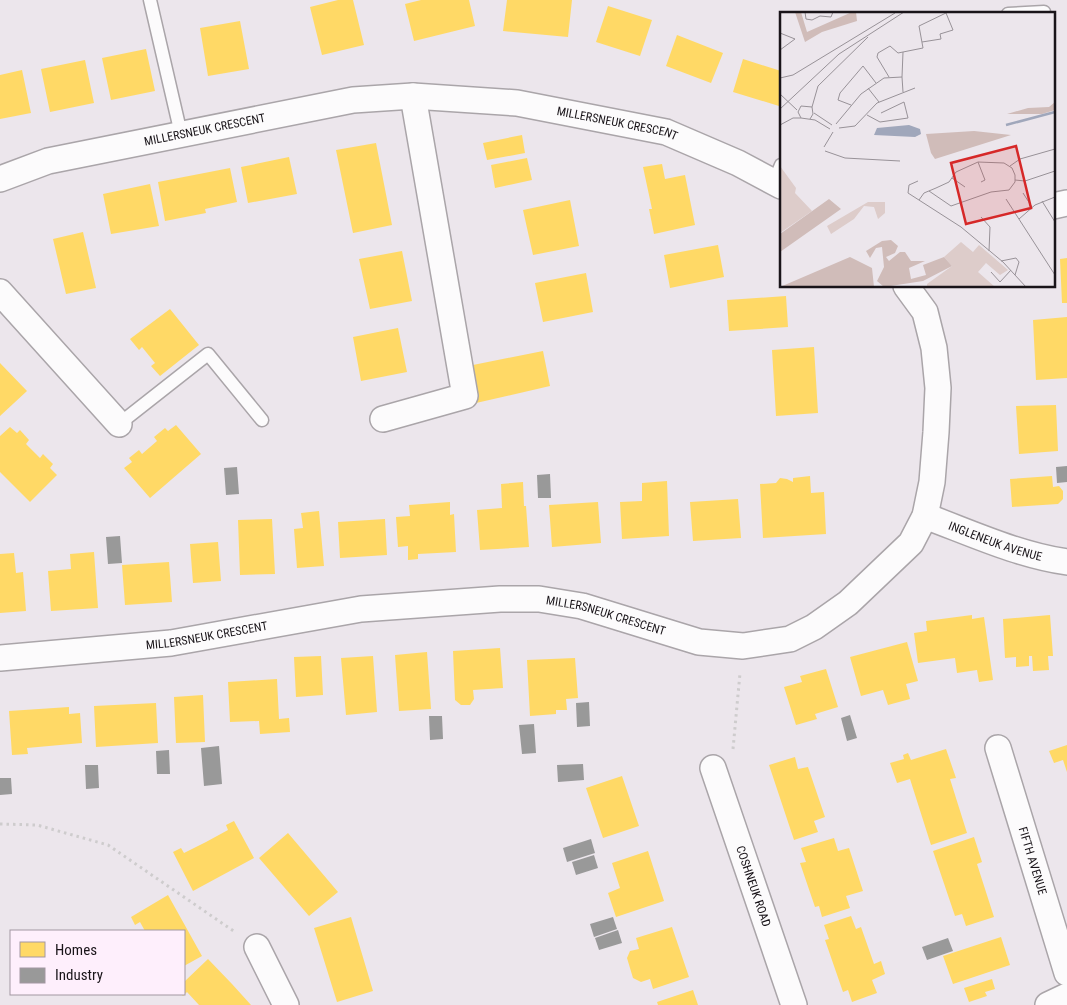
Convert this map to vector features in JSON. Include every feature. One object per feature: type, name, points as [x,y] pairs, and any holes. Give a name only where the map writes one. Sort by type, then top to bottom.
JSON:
[{"type":"street","name":"MILLERSNEUK CRESCENT","points":[[0,179],[48,161],[181,134],[353,100],[413,96],[516,103],[666,132],[738,163],[779,178]]},
{"type":"street","points":[[383,419],[465,396],[413,96]]},
{"type":"street","points":[[1054,206],[1067,203]]},
{"type":"street","name":"MILLERSNEUK CRESCENT","points":[[0,658],[171,643],[361,609],[500,598],[539,599],[582,606],[700,642],[743,646],[790,639],[814,627],[848,603],[911,542],[925,516],[932,474],[938,388],[934,348],[925,312],[907,288]]},
{"type":"street","points":[[0,292],[119,424]]},
{"type":"street","name":"INGLENEUK AVENUE","points":[[925,516],[1020,551],[1048,560],[1067,562]]},
{"type":"street","name":"FIFTH AVENUE","points":[[998,748],[1067,973]]},
{"type":"street","name":"COSHNEUK ROAD","points":[[713,768],[794,1005]]},
{"type":"street","points":[[257,947],[286,1005]]},
{"type":"street","points":[[1048,1005],[1067,996]]},
{"type":"lane","points":[[150,0],[181,134]]},
{"type":"lane","points":[[119,424],[208,354],[262,420]]},
{"type":"path","points":[[713,768],[732,760],[743,646]]},
{"type":"path","points":[[0,824],[37,825],[108,845],[257,947]]},
{"type":"building: Homes","points":[[338,0],[353,0],[364,45],[322,55],[310,7]]},
{"type":"building: Homes","points":[[421,0],[469,0],[475,26],[414,41],[405,4]]},
{"type":"building: Homes","points":[[507,0],[572,0],[568,37],[503,31]]},
{"type":"building: Homes","points":[[608,6],[652,20],[640,56],[596,42]]},
{"type":"building: Homes","points":[[240,21],[249,69],[208,76],[200,28]]},
{"type":"building: Homes","points":[[677,35],[723,53],[711,83],[666,66]]},
{"type":"building: Homes","points":[[146,49],[155,91],[111,100],[102,58]]},
{"type":"building: Homes","points":[[743,59],[780,71],[779,106],[733,92]]},
{"type":"building: Homes","points":[[85,60],[94,103],[50,112],[41,69]]},
{"type":"building: Homes","points":[[22,70],[31,113],[0,119],[0,75]]},
{"type":"building: Homes","points":[[522,135],[525,153],[487,160],[483,143]]},
{"type":"building: Homes","points":[[376,143],[392,225],[353,233],[336,150]]},
{"type":"building: Homes","points":[[289,157],[297,194],[248,203],[241,167]]},
{"type":"building: Homes","points":[[527,158],[532,180],[495,188],[491,165]]},
{"type":"building: Homes","points":[[662,164],[665,179],[685,175],[695,225],[654,234],[649,209],[652,209],[643,167]]},
{"type":"building: Homes","points":[[230,168],[237,202],[205,209],[206,213],[165,221],[158,182]]},
{"type":"building: Homes","points":[[150,184],[159,226],[111,234],[103,194]]},
{"type":"building: Homes","points":[[570,200],[579,246],[533,255],[523,210]]},
{"type":"building: Homes","points":[[83,232],[96,288],[66,294],[53,239]]},
{"type":"building: Homes","points":[[718,245],[724,277],[670,288],[664,255]]},
{"type":"building: Homes","points":[[402,251],[412,301],[370,309],[359,259]]},
{"type":"building: Homes","points":[[1067,258],[1067,303],[1062,303],[1060,259]]},
{"type":"building: Homes","points":[[586,273],[593,312],[543,322],[535,283]]},
{"type":"building: Homes","points":[[786,296],[788,327],[729,331],[727,300]]},
{"type":"building: Homes","points":[[170,309],[199,345],[160,376],[151,366],[155,363],[142,347],[139,350],[130,339]]},
{"type":"building: Homes","points":[[1067,317],[1067,378],[1036,380],[1033,320]]},
{"type":"building: Homes","points":[[398,328],[407,372],[361,381],[353,337]]},
{"type":"building: Homes","points":[[814,347],[818,413],[776,416],[772,350]]},
{"type":"building: Homes","points":[[543,351],[550,386],[476,403],[468,366]]},
{"type":"building: Homes","points":[[0,363],[27,391],[0,416]]},
{"type":"building: Homes","points":[[1056,405],[1058,451],[1019,454],[1016,406]]},
{"type":"building: Homes","points":[[176,425],[201,454],[150,498],[124,468],[132,462],[129,458],[139,450],[142,454],[157,441],[154,437],[165,428],[168,431]]},
{"type":"building: Homes","points":[[10,427],[17,433],[20,430],[29,440],[26,444],[40,458],[43,454],[53,464],[50,468],[57,475],[30,502],[0,472],[0,436]]},
{"type":"building: Homes","points":[[810,476],[811,493],[824,492],[826,534],[763,538],[760,484],[776,483],[780,478],[793,482],[793,478]]},
{"type":"building: Homes","points":[[1052,476],[1053,487],[1059,486],[1063,491],[1063,499],[1058,504],[1012,507],[1010,479]]},
{"type":"building: Homes","points":[[667,481],[669,536],[622,539],[620,502],[642,501],[642,483]]},
{"type":"building: Homes","points":[[523,482],[529,547],[480,550],[477,510],[502,508],[501,484]]},
{"type":"building: Homes","points":[[738,499],[741,538],[693,541],[690,502]]},
{"type":"building: Homes","points":[[450,502],[450,515],[454,514],[456,552],[418,554],[418,559],[408,560],[408,546],[398,547],[396,517],[410,516],[409,505]]},
{"type":"building: Homes","points":[[598,502],[601,543],[552,547],[549,505]]},
{"type":"building: Homes","points":[[319,511],[324,566],[297,568],[294,529],[303,528],[301,513]]},
{"type":"building: Homes","points":[[272,519],[275,574],[240,575],[238,520]]},
{"type":"building: Homes","points":[[385,519],[387,555],[340,558],[338,522]]},
{"type":"building: Homes","points":[[218,542],[221,581],[193,583],[190,544]]},
{"type":"building: Homes","points":[[94,552],[98,608],[51,611],[48,571],[71,569],[70,554]]},
{"type":"building: Homes","points":[[14,553],[16,573],[23,572],[26,611],[0,613],[0,554]]},
{"type":"building: Homes","points":[[169,562],[172,602],[125,605],[122,565]]},
{"type":"building: Homes","points":[[972,615],[972,619],[984,617],[993,680],[979,682],[977,670],[957,673],[955,658],[918,663],[914,633],[927,631],[926,621]]},
{"type":"building: Homes","points":[[1050,615],[1053,656],[1048,656],[1049,670],[1033,671],[1032,656],[1029,656],[1029,666],[1016,667],[1016,657],[1005,658],[1003,619]]},
{"type":"building: Homes","points":[[907,642],[918,681],[906,684],[910,699],[888,705],[883,690],[861,696],[850,657]]},
{"type":"building: Homes","points":[[500,648],[503,688],[473,690],[474,699],[470,705],[461,705],[455,700],[453,651]]},
{"type":"building: Homes","points":[[427,652],[431,709],[399,711],[395,655]]},
{"type":"building: Homes","points":[[321,656],[323,695],[296,697],[294,657]]},
{"type":"building: Homes","points":[[373,656],[377,712],[346,715],[341,658]]},
{"type":"building: Homes","points":[[575,658],[578,698],[566,699],[567,710],[556,710],[556,714],[530,716],[527,660]]},
{"type":"building: Homes","points":[[826,669],[838,707],[815,714],[817,719],[796,725],[784,687],[802,682],[800,676]]},
{"type":"building: Homes","points":[[277,679],[279,719],[289,718],[290,732],[260,734],[259,721],[230,722],[228,682]]},
{"type":"building: Homes","points":[[203,695],[205,742],[176,743],[174,697]]},
{"type":"building: Homes","points":[[156,703],[158,743],[96,747],[94,706]]},
{"type":"building: Homes","points":[[69,707],[69,714],[80,713],[82,743],[27,748],[28,754],[12,755],[9,711]]},
{"type":"building: Homes","points":[[1067,745],[1067,772],[1063,760],[1054,763],[1049,751]]},
{"type":"building: Homes","points":[[946,749],[956,778],[950,779],[967,833],[931,845],[910,779],[897,783],[890,763],[904,759],[903,755],[908,753],[911,760]]},
{"type":"building: Homes","points":[[795,757],[798,769],[808,767],[825,817],[814,821],[818,832],[794,840],[769,765]]},
{"type":"building: Homes","points":[[622,776],[639,826],[603,838],[586,788]]},
{"type":"building: Homes","points":[[234,821],[254,858],[193,891],[173,852],[181,848],[184,853],[206,842],[228,830],[226,825]]},
{"type":"building: Homes","points":[[288,833],[338,892],[309,916],[259,858]]},
{"type":"building: Homes","points":[[974,837],[982,862],[977,864],[994,917],[966,926],[962,914],[955,916],[933,851]]},
{"type":"building: Homes","points":[[834,838],[838,851],[849,848],[863,891],[846,896],[850,908],[822,917],[819,906],[815,907],[800,863],[806,862],[801,848]]},
{"type":"building: Homes","points":[[648,851],[664,901],[616,917],[608,893],[620,888],[612,863]]},
{"type":"building: Homes","points":[[168,895],[202,956],[185,965],[185,930],[144,930],[140,922],[135,925],[131,917]]},
{"type":"building: Homes","points":[[851,916],[856,929],[861,927],[874,964],[881,961],[885,974],[872,980],[877,993],[852,1002],[848,990],[843,992],[825,940],[829,939],[824,925]]},
{"type":"building: Homes","points":[[351,917],[373,991],[337,1002],[314,928]]},
{"type":"building: Homes","points":[[672,927],[689,977],[653,989],[650,979],[641,982],[633,978],[627,958],[630,951],[639,949],[636,938]]},
{"type":"building: Homes","points":[[1001,937],[1010,965],[953,984],[943,956]]},
{"type":"building: Homes","points":[[208,959],[251,1005],[199,1005],[187,992],[185,994],[185,981]]},
{"type":"building: Homes","points":[[992,979],[995,989],[985,992],[987,996],[969,1002],[964,988]]},
{"type":"building: Homes","points":[[693,990],[698,1005],[658,1005],[657,1002]]},
{"type":"building: Industry","points":[[1067,466],[1067,482],[1057,483],[1056,467]]},
{"type":"building: Industry","points":[[237,467],[239,494],[226,495],[224,468]]},
{"type":"building: Industry","points":[[550,474],[551,498],[538,498],[537,475]]},
{"type":"building: Industry","points":[[120,536],[122,563],[108,564],[106,537]]},
{"type":"building: Industry","points":[[589,702],[590,726],[577,727],[576,703]]},
{"type":"building: Industry","points":[[850,715],[857,738],[847,741],[841,718]]},
{"type":"building: Industry","points":[[429,716],[442,716],[443,739],[430,740]]},
{"type":"building: Industry","points":[[534,724],[536,753],[522,754],[519,725]]},
{"type":"building: Industry","points":[[219,746],[222,784],[204,786],[201,748]]},
{"type":"building: Industry","points":[[169,750],[170,774],[157,774],[156,751]]},
{"type":"building: Industry","points":[[583,764],[584,780],[558,782],[557,765]]},
{"type":"building: Industry","points":[[85,765],[98,765],[99,788],[86,789]]},
{"type":"building: Industry","points":[[0,778],[11,778],[12,794],[0,795]]},
{"type":"building: Industry","points":[[591,839],[595,853],[567,862],[563,848]]},
{"type":"building: Industry","points":[[594,855],[598,868],[576,875],[572,862]]},
{"type":"building: Industry","points":[[613,917],[617,929],[594,937],[590,924]]},
{"type":"building: Industry","points":[[618,930],[622,943],[599,950],[595,938]]},
{"type":"building: Industry","points":[[948,938],[953,951],[927,960],[922,947]]}]
